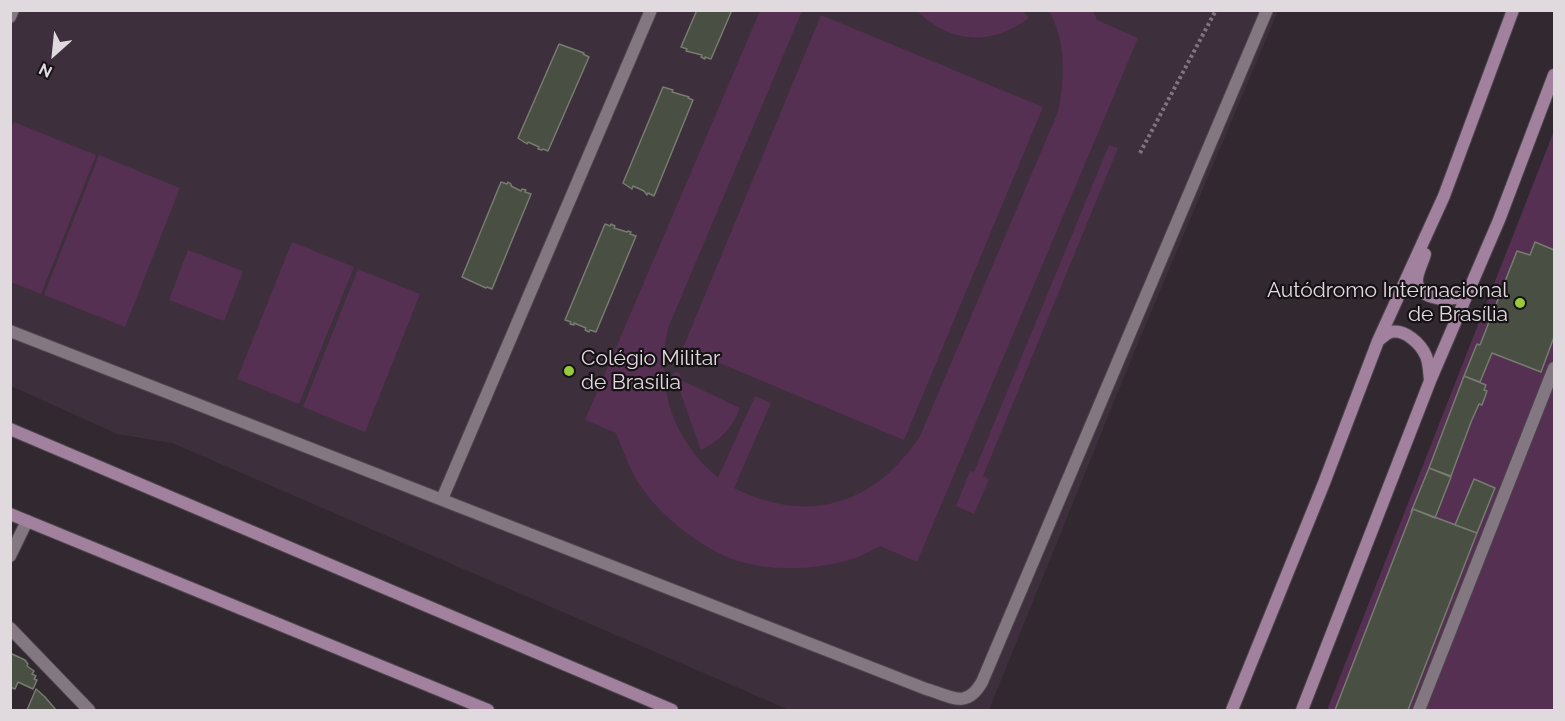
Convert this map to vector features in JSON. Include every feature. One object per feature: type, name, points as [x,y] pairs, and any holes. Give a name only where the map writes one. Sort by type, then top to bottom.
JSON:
[{"type":"street","points":[[1468,293],[1453,299],[1442,299],[1428,295],[1419,289],[1416,281],[1444,196],[1514,10]]},
{"type":"street","points":[[1302,711],[1430,381],[1499,220],[1554,75]]},
{"type":"street","points":[[1232,711],[1324,483],[1378,341],[1444,196]]},
{"type":"street","points":[[1378,341],[1388,334],[1398,332],[1409,336],[1420,345],[1426,356],[1430,381]]},
{"type":"street","points":[[10,429],[672,711]]},
{"type":"street","points":[[10,514],[488,711]]},
{"type":"lane","points":[[10,17],[13,10]]},
{"type":"lane","points":[[442,499],[651,10]]},
{"type":"lane","points":[[10,331],[926,689],[962,700],[971,697],[982,682],[1267,10]]},
{"type":"lane","points":[[1419,711],[1554,368]]},
{"type":"lane","points":[[10,556],[27,521]]},
{"type":"lane","points":[[10,628],[88,711]]},
{"type":"path","points":[[1140,153],[1216,10]]},
{"type":"shaded area","name":"Colégio Militar de Brasília","points":[[11,11],[1278,11],[1133,355],[989,710],[789,710],[172,443],[117,434],[11,386]]},
{"type":"shaded area","points":[[760,11],[802,11],[668,328],[664,370],[666,391],[679,429],[702,463],[718,478],[755,396],[771,403],[734,488],[761,499],[788,505],[814,506],[838,502],[861,493],[902,460],[920,436],[1058,112],[1063,73],[1061,47],[1055,23],[1049,11],[1093,11],[1097,20],[1138,38],[917,562],[880,546],[858,557],[812,567],[767,567],[738,561],[709,548],[667,517],[636,479],[616,433],[585,420]]},
{"type":"shaded area","points":[[917,11],[1023,11],[1029,18],[1000,33],[986,37],[972,37],[944,30]]},
{"type":"shaded area","points":[[821,15],[1043,107],[904,440],[683,348]]},
{"type":"shaded area","points":[[14,122],[96,155],[41,294],[11,282],[10,131]]},
{"type":"shaded area","name":"Autódromo Internacional de Brasília","points":[[1554,131],[1554,710],[1327,710]]},
{"type":"shaded area","points":[[1109,145],[1118,148],[983,476],[989,479],[974,514],[956,506],[970,471],[974,472]]},
{"type":"shaded area","points":[[99,155],[180,188],[125,327],[44,295]]},
{"type":"shaded area","points":[[292,242],[354,267],[299,404],[237,379]]},
{"type":"shaded area","points":[[188,250],[243,271],[224,321],[169,300]]},
{"type":"shaded area","points":[[358,269],[420,294],[365,432],[303,407]]},
{"type":"shaded area","points":[[673,373],[680,373],[681,380],[740,408],[725,433],[701,450],[677,383],[672,379]]},
{"type":"building","points":[[697,10],[732,10],[711,59],[705,57],[705,59],[701,57],[702,55],[686,51],[687,49],[681,47]]},
{"type":"building","points":[[559,44],[589,57],[548,151],[538,149],[539,147],[528,142],[527,144],[518,138]]},
{"type":"building","points":[[663,87],[693,100],[654,196],[648,193],[647,195],[633,186],[632,189],[623,183]]},
{"type":"building","points":[[501,182],[507,184],[508,182],[511,186],[521,191],[526,190],[525,192],[531,194],[492,289],[462,277]]},
{"type":"building","points":[[605,224],[610,226],[611,224],[615,226],[614,228],[631,232],[630,234],[636,236],[596,332],[590,330],[589,332],[585,330],[586,328],[574,323],[574,325],[570,324],[571,322],[565,320]]},
{"type":"building","points":[[1535,242],[1554,250],[1554,337],[1541,372],[1492,353],[1480,382],[1464,376],[1477,344],[1480,345],[1517,251],[1530,255]]},
{"type":"building","points":[[1464,376],[1486,385],[1484,390],[1487,391],[1482,405],[1479,404],[1471,422],[1451,476],[1429,468]]},
{"type":"building","points":[[1429,468],[1451,477],[1435,518],[1413,509],[1411,512]]},
{"type":"building","points":[[1474,479],[1495,488],[1477,533],[1455,525]]},
{"type":"building","points":[[1413,509],[1477,533],[1408,710],[1335,710]]},
{"type":"building","points":[[10,653],[25,660],[27,666],[34,671],[32,674],[37,680],[33,689],[18,682],[15,689],[10,687]]},
{"type":"building","points":[[36,689],[45,697],[56,710],[27,710]]},
{"type":"place","name":"Autódromo Internacional de Brasília","points":[[1520,303]]},
{"type":"place","name":"Colégio Militar de Brasília","points":[[569,371]]}]
